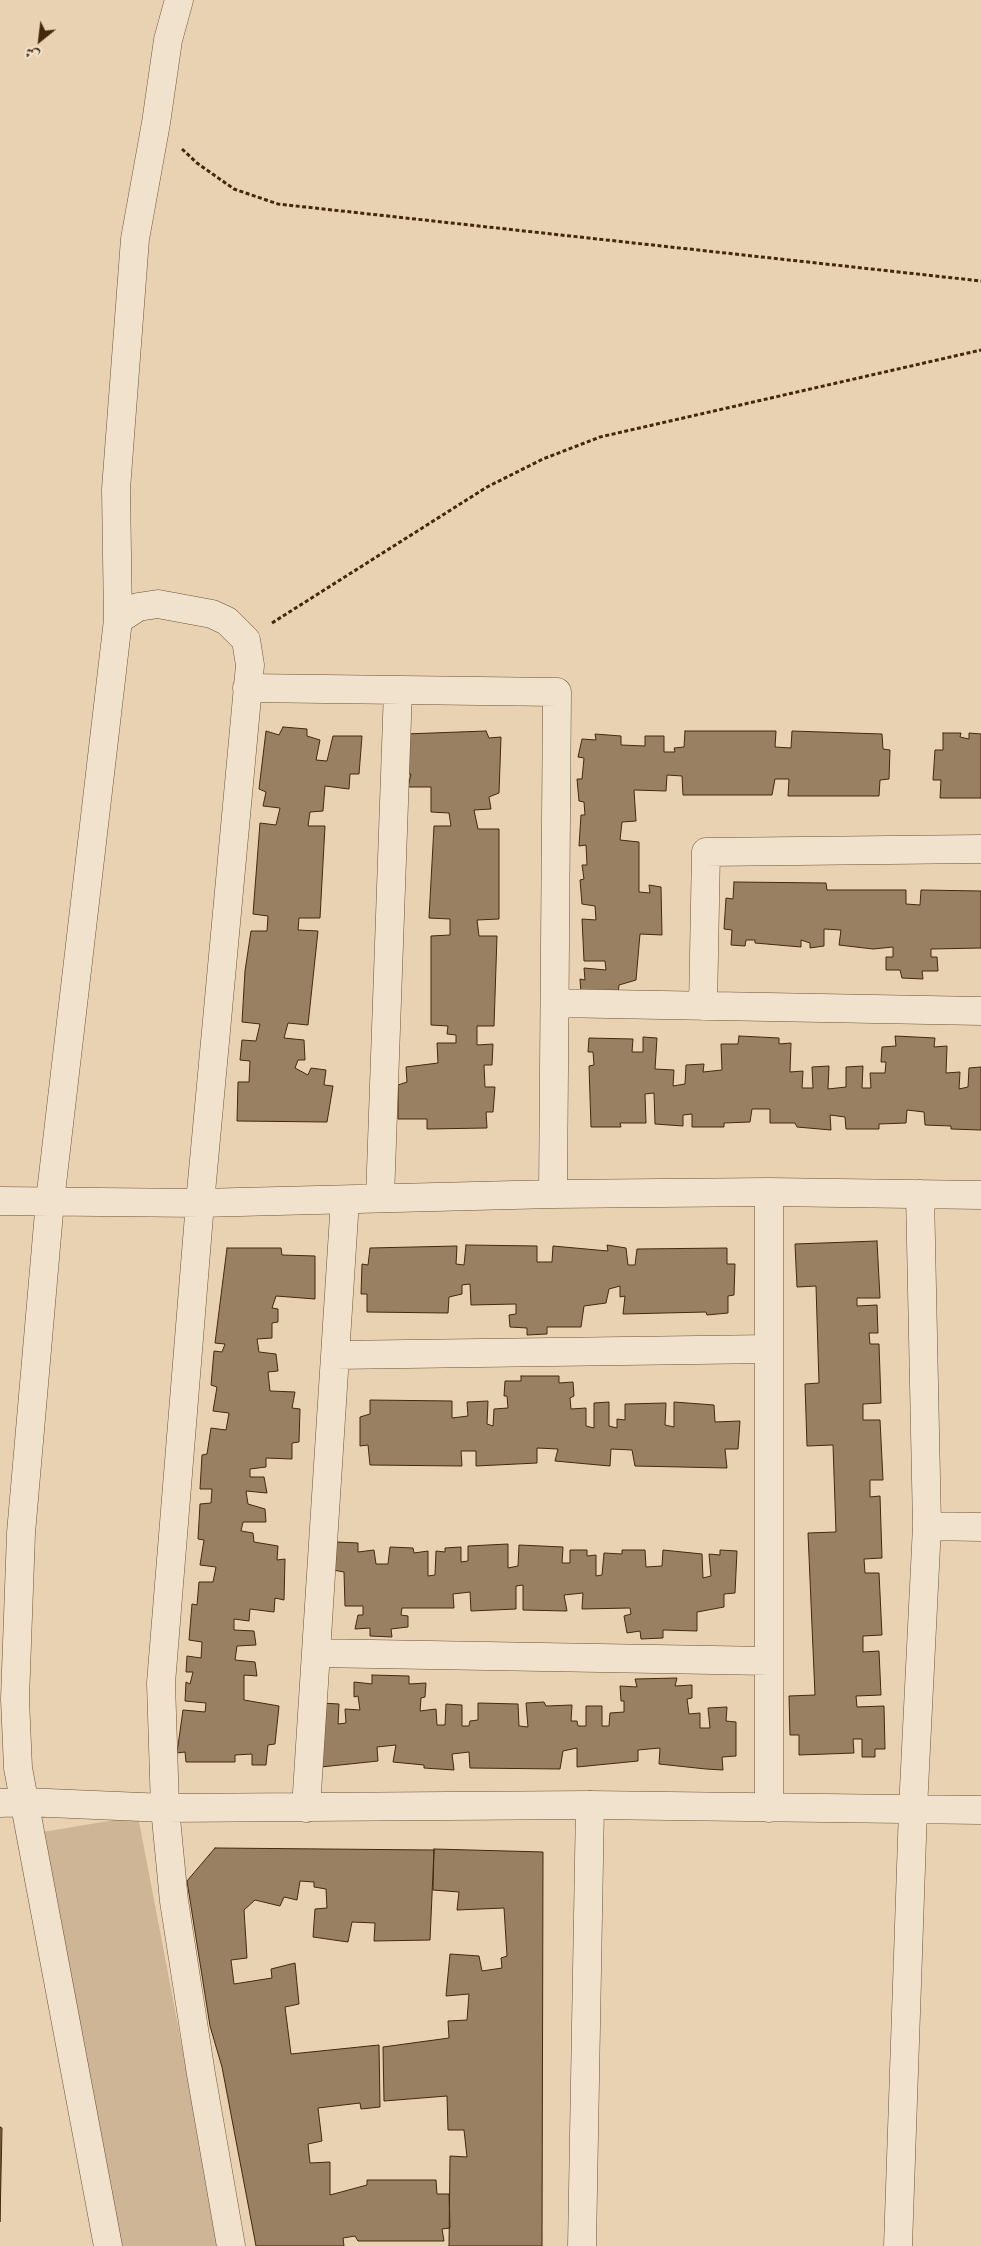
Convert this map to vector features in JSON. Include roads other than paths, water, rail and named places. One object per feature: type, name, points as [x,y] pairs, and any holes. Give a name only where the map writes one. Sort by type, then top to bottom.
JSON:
[{"type":"street","points":[[108,2246],[12,1802],[18,1768],[14,1699],[20,1553],[50,1201],[118,620],[116,489],[135,239],[156,123],[168,40],[179,0]]},
{"type":"street","points":[[118,620],[138,607],[158,604],[194,609],[227,621],[246,640],[250,665],[200,1203],[161,1683],[165,1808],[174,1901],[201,2074],[231,2246]]},
{"type":"street","points":[[247,688],[557,692],[554,1194]]},
{"type":"street","points":[[380,1198],[398,690]]},
{"type":"street","points":[[703,1006],[706,852],[981,848]]},
{"type":"street","points":[[555,1003],[981,1011]]},
{"type":"street","points":[[0,1201],[200,1203],[554,1194],[769,1192],[981,1194]]},
{"type":"street","points":[[769,1192],[769,1808]]},
{"type":"street","points":[[898,2246],[913,1810],[927,1526],[920,1194]]},
{"type":"street","points":[[306,1808],[345,1200]]},
{"type":"street","points":[[335,1355],[769,1349]]},
{"type":"street","points":[[927,1526],[981,1527]]},
{"type":"street","points":[[316,1654],[769,1661]]},
{"type":"street","points":[[12,1802],[165,1808],[590,1805],[981,1810]]},
{"type":"street","points":[[582,2246],[590,1805]]}]
